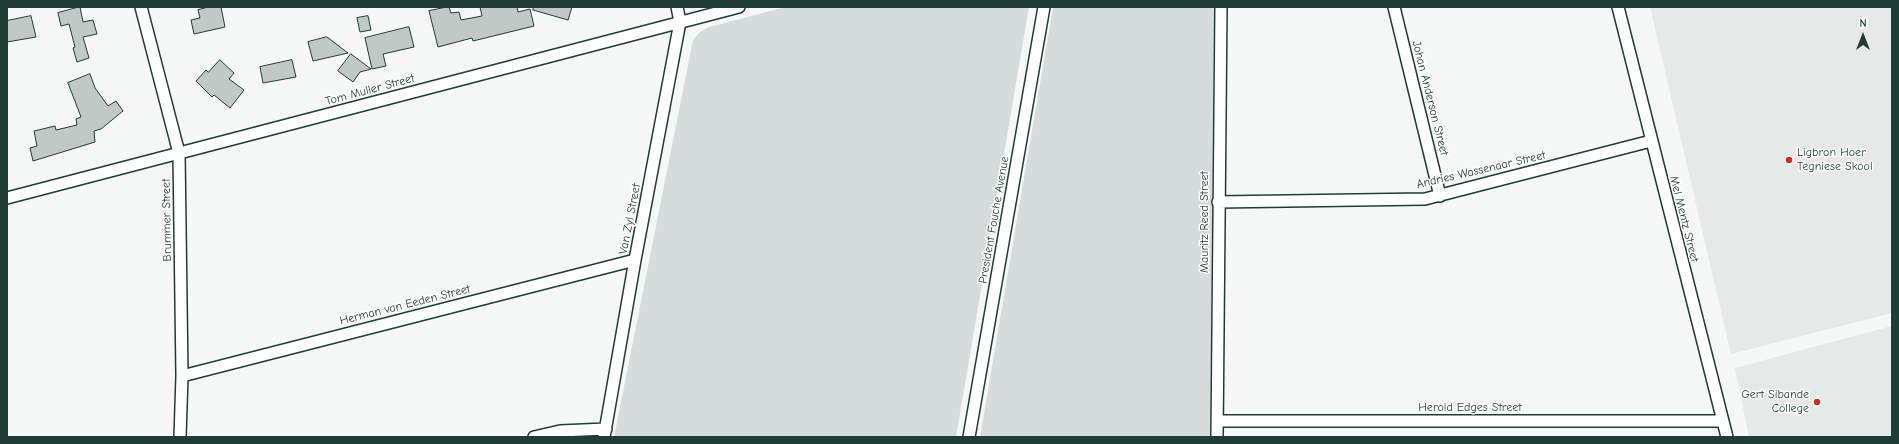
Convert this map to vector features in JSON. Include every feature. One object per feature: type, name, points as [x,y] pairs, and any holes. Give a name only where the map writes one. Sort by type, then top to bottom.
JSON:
[{"type":"street","name":"Brummer Street","points":[[141,7],[179,153],[182,376],[180,437]]},
{"type":"street","name":"Van Zyl Street","points":[[605,433],[635,260],[680,22],[677,7]]},
{"type":"street","name":"Tom Muller Street","points":[[7,198],[740,7]]},
{"type":"street","name":"President Fouche Avenue","points":[[969,437],[1044,7]]},
{"type":"street","name":"Mauritz Reed Street","points":[[1217,437],[1221,7]]},
{"type":"street","name":"Johan Anderson Street","points":[[1394,7],[1440,196]]},
{"type":"street","name":"Mel Mentz Street","points":[[1618,7],[1727,437]]},
{"type":"street","name":"Andries Wassenaar Street","points":[[1218,202],[1407,200],[1440,196],[1651,141]]},
{"type":"street","name":"Herman van Eeden Street","points":[[182,376],[635,260]]},
{"type":"street","name":"Herold Edges Street","points":[[1218,420],[1723,420]]},
{"type":"street","points":[[534,437],[560,431],[605,433]]},
{"type":"shaded area","points":[[786,7],[1029,7],[956,437],[614,437],[693,40],[700,32],[709,27]]},
{"type":"shaded area","points":[[1053,7],[1214,7],[1210,437],[980,437]]},
{"type":"shaded area","name":"Ligbron Hoer Tegniese Skool","points":[[1650,7],[1892,7],[1892,313],[1731,354]]},
{"type":"shaded area","name":"Gert Sibande College","points":[[1892,326],[1892,437],[1749,437],[1735,368]]},
{"type":"building","points":[[80,7],[83,22],[93,20],[97,34],[83,37],[89,58],[77,62],[69,24],[61,26],[58,13]]},
{"type":"building","points":[[209,7],[221,7],[225,27],[194,34],[191,20],[200,18],[198,10]]},
{"type":"building","points":[[449,7],[451,13],[459,12],[461,20],[482,16],[480,7],[517,7],[518,12],[530,9],[534,26],[473,41],[472,38],[438,47],[429,11]]},
{"type":"building","points":[[534,7],[572,7],[568,20],[533,10]]},
{"type":"building","points":[[31,16],[36,37],[7,42],[7,21]]},
{"type":"building","points":[[368,16],[371,30],[360,32],[357,18]]},
{"type":"building","points":[[409,27],[414,47],[383,54],[386,66],[372,69],[365,38]]},
{"type":"building","points":[[327,37],[348,53],[313,61],[308,42]]},
{"type":"building","points":[[351,54],[371,69],[360,72],[353,82],[338,71]]},
{"type":"building","points":[[220,60],[234,73],[229,79],[244,90],[230,108],[214,95],[212,97],[196,81],[206,70],[208,72]]},
{"type":"building","points":[[292,60],[296,77],[263,83],[260,67]]},
{"type":"building","points":[[90,74],[95,88],[108,106],[116,101],[123,111],[101,129],[94,131],[95,142],[33,161],[30,148],[37,146],[34,131],[55,126],[56,130],[77,125],[76,119],[81,117],[68,83]]},
{"type":"place","name":"Ligbron Hoer Tegniese Skool","points":[[1789,160]]},
{"type":"place","name":"Gert Sibande College","points":[[1817,402]]}]
